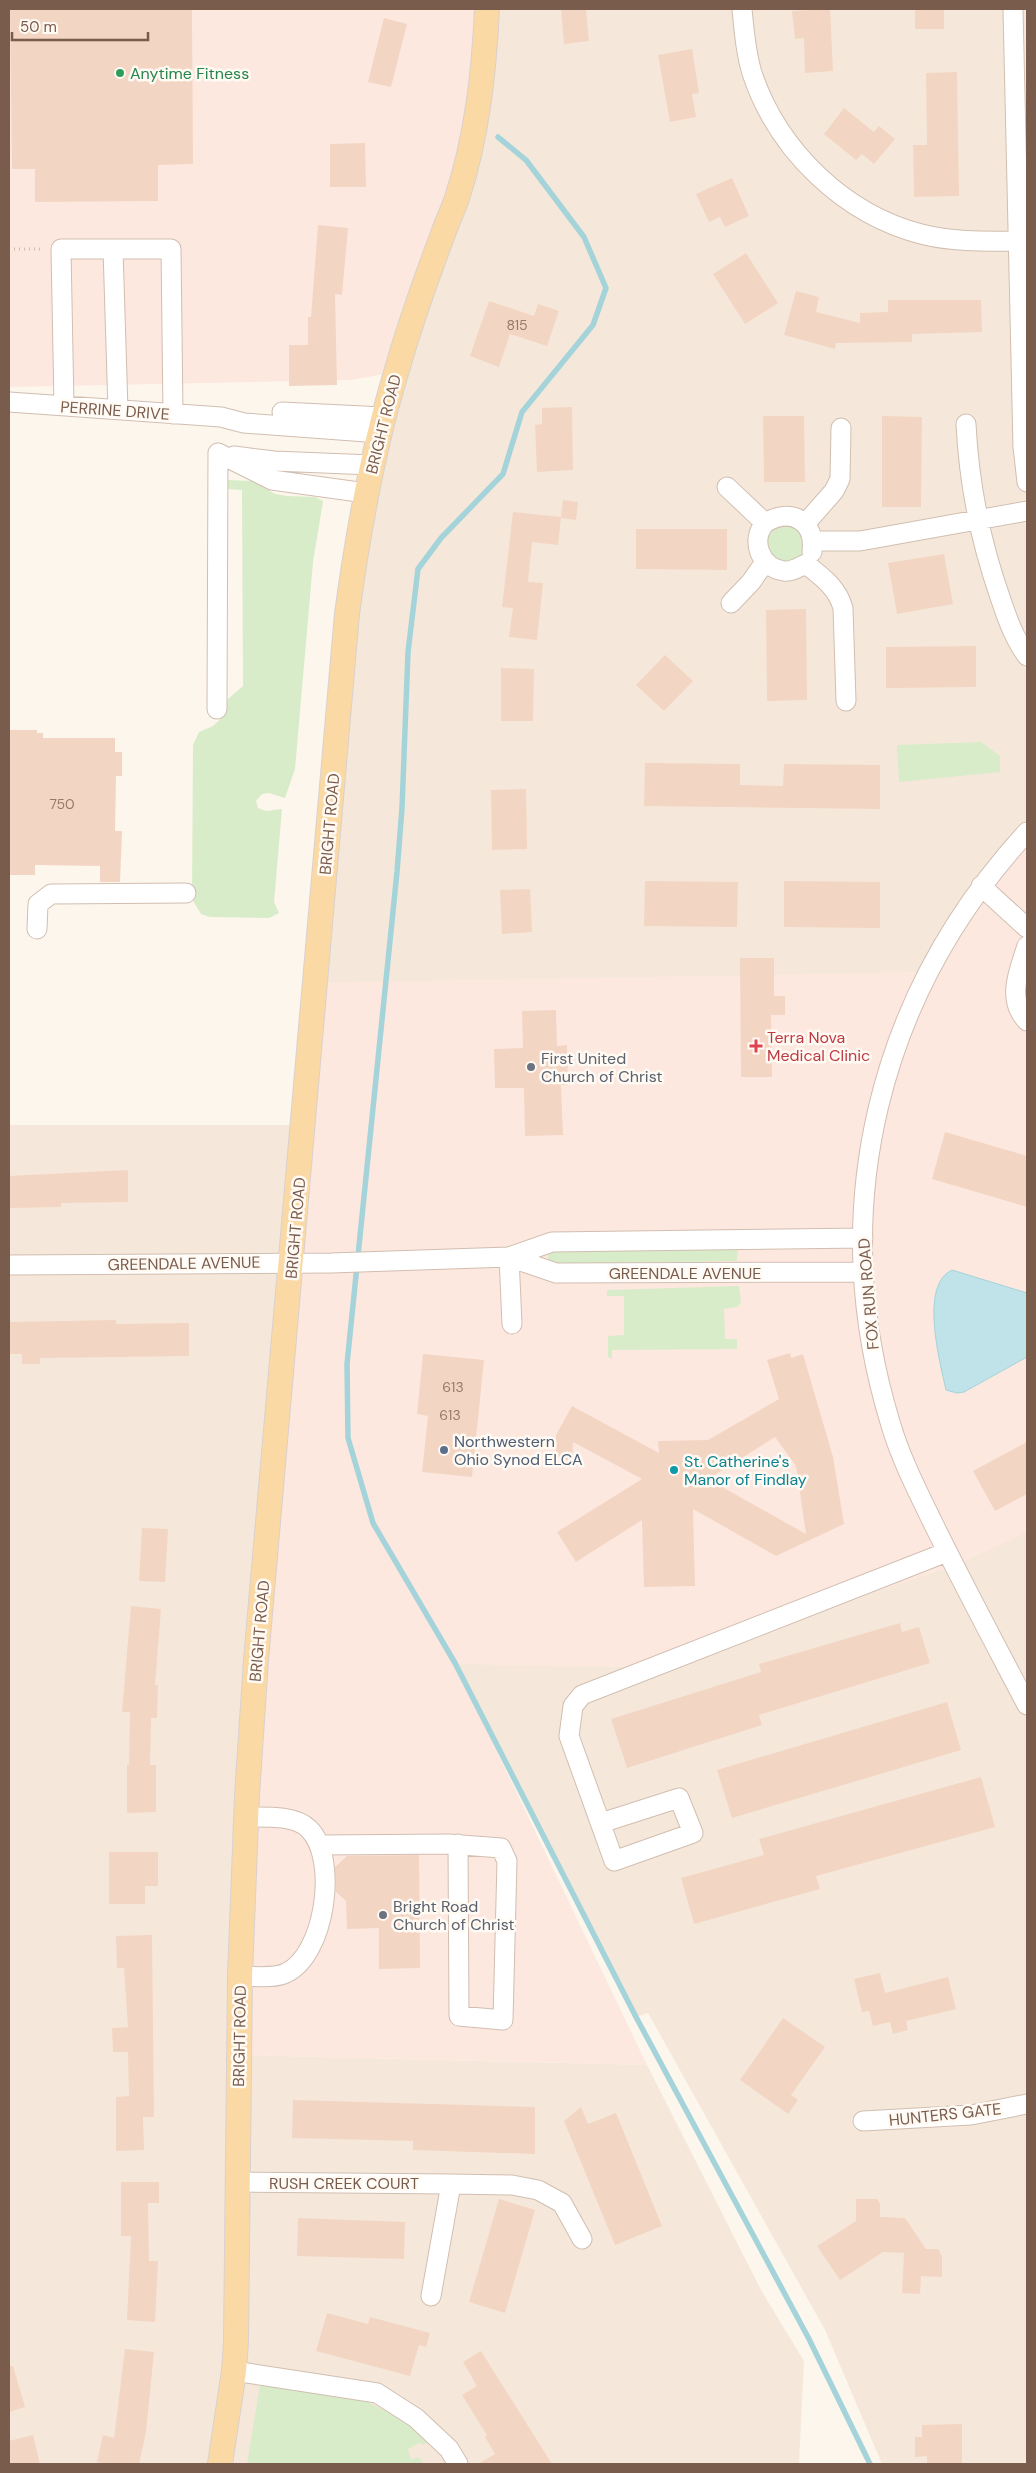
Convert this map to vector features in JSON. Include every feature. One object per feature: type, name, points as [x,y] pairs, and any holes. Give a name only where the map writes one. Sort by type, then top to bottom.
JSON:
[{"type":"main road","name":"BRIGHT ROAD","points":[[220,2464],[234,2371],[238,2287],[240,1976],[246,1817],[256,1660],[347,614],[366,493],[396,372],[456,199],[472,145],[481,87],[487,9]]},
{"type":"street","points":[[742,9],[752,74],[762,98],[782,133],[826,184],[859,207],[896,225],[921,234],[947,239],[1023,241]]},
{"type":"street","points":[[1013,9],[1023,241],[1023,447],[1027,473]]},
{"type":"street","points":[[64,406],[62,249],[171,249],[173,414]]},
{"type":"street","points":[[114,249],[118,410]]},
{"type":"street","name":"PERRINE DRIVE","points":[[9,402],[221,417],[244,423],[382,425]]},
{"type":"street","points":[[966,424],[968,464],[990,570],[1009,622],[1027,656]]},
{"type":"street","points":[[842,428],[840,479],[809,533],[812,554],[806,564],[792,570],[783,571],[765,562],[758,545],[758,535],[765,523],[782,516],[792,516],[809,533],[860,541],[1027,511]]},
{"type":"street","points":[[218,454],[274,461],[372,465]]},
{"type":"street","points":[[218,454],[272,480],[366,493]]},
{"type":"street","points":[[216,709],[218,454]]},
{"type":"street","points":[[727,487],[765,523]]},
{"type":"street","points":[[731,602],[750,582],[765,562]]},
{"type":"street","points":[[806,564],[831,585],[839,595],[843,608],[846,701]]},
{"type":"street","name":"FOX RUN ROAD","points":[[1027,832],[999,862],[981,886],[939,950],[915,998],[896,1046],[880,1101],[869,1154],[862,1238],[867,1317],[876,1370],[890,1423],[909,1473],[947,1552],[1020,1673],[1027,1705]]},
{"type":"street","points":[[981,886],[1027,928]]},
{"type":"street","points":[[37,929],[38,904],[51,894],[186,893]]},
{"type":"street","points":[[1027,946],[1017,983],[1015,1001],[1020,1013],[1027,1021]]},
{"type":"street","name":"GREENDALE AVENUE","points":[[9,1265],[379,1262],[509,1257],[552,1242],[862,1238]]},
{"type":"street","points":[[509,1257],[512,1324]]},
{"type":"street","name":"GREENDALE AVENUE","points":[[509,1257],[556,1273],[863,1272]]},
{"type":"street","points":[[601,1823],[679,1798],[693,1833],[614,1861],[569,1736],[573,1706],[582,1695],[947,1552]]},
{"type":"street","points":[[240,1976],[285,1974],[305,1954],[316,1934],[323,1911],[326,1889],[320,1845],[308,1828],[295,1822],[271,1817],[246,1817]]},
{"type":"street","points":[[320,1845],[458,1844],[501,1848],[507,1861],[503,2020],[459,2016],[458,1844]]},
{"type":"street","name":"HUNTERS GATE","points":[[862,2121],[971,2115],[1027,2104]]},
{"type":"street","name":"RUSH CREEK COURT","points":[[238,2182],[512,2185],[538,2190],[551,2195],[562,2203],[582,2238]]},
{"type":"street","points":[[430,2296],[451,2184]]},
{"type":"street","points":[[234,2371],[377,2394],[416,2418],[449,2449],[458,2464]]},
{"type":"path","points":[[9,249],[62,249]]},
{"type":"shaded area","points":[[9,9],[487,9],[481,87],[396,372],[351,380],[9,387]]},
{"type":"shaded area","points":[[487,9],[1027,9],[1027,2464],[882,2464],[825,2330],[648,2013],[636,2017],[455,1663],[643,1667],[316,983],[347,614]]},
{"type":"shaded area","points":[[1027,832],[1027,1532],[954,1566],[643,1667],[455,1664],[647,2065],[239,2055],[316,983],[928,972]]},
{"type":"shaded area","points":[[9,1125],[304,1125],[239,2055],[647,2065],[761,2290],[804,2361],[799,2464],[9,2464]]},
{"type":"green space","points":[[227,480],[253,481],[275,494],[315,497],[323,501],[313,562],[295,769],[285,798],[269,793],[262,794],[256,801],[258,808],[266,811],[282,809],[274,902],[279,913],[269,918],[210,917],[201,914],[192,899],[193,745],[199,732],[213,726],[224,716],[228,699],[243,686],[242,490],[227,489]]},
{"type":"green space","points":[[777,525],[791,525],[801,531],[804,544],[801,555],[786,565],[768,555],[767,535]]},
{"type":"green space","points":[[981,742],[1000,756],[1000,772],[899,782],[897,745]]},
{"type":"green space","points":[[738,1247],[737,1261],[554,1264],[548,1261],[548,1255],[553,1249]]},
{"type":"green space","points":[[739,1286],[741,1303],[737,1307],[724,1309],[725,1339],[737,1339],[737,1349],[612,1350],[612,1359],[608,1357],[608,1336],[624,1335],[624,1296],[607,1296],[607,1290]]},
{"type":"green space","points":[[261,2379],[367,2402],[384,2410],[407,2424],[428,2441],[424,2445],[419,2443],[408,2449],[411,2460],[419,2457],[423,2464],[247,2464]]},
{"type":"water","points":[[952,1270],[1027,1293],[1027,1357],[964,1392],[957,1393],[946,1390],[934,1325],[936,1291],[942,1278]]},
{"type":"building","points":[[10,9],[192,9],[193,164],[158,165],[158,201],[35,202],[35,169],[12,169]]},
{"type":"building","points":[[561,9],[586,9],[589,41],[564,44]]},
{"type":"building","points":[[830,9],[833,71],[805,73],[804,38],[795,39],[792,11]]},
{"type":"building","points":[[915,9],[944,9],[944,29],[915,29]]},
{"type":"building","points":[[384,18],[407,24],[391,87],[368,82]]},
{"type":"building","points":[[692,49],[699,93],[692,94],[696,117],[670,122],[658,55]]},
{"type":"building","points":[[957,72],[959,196],[914,197],[913,145],[927,145],[926,73]]},
{"type":"building","points":[[844,108],[874,132],[879,126],[895,139],[874,164],[862,154],[856,160],[824,134]]},
{"type":"building","points":[[365,143],[366,187],[330,187],[330,144]]},
{"type":"building","points":[[732,178],[749,216],[725,227],[720,217],[709,222],[696,194]]},
{"type":"building","points":[[318,225],[348,228],[342,295],[335,294],[337,385],[289,386],[289,345],[308,345],[308,317],[311,317]]},
{"type":"building","points":[[746,253],[778,303],[745,324],[713,274]]},
{"type":"building","points":[[796,291],[819,297],[816,312],[860,323],[860,313],[888,312],[888,300],[981,300],[982,332],[912,334],[912,342],[836,343],[835,349],[784,335]]},
{"type":"building","points":[[489,301],[534,316],[538,304],[559,311],[547,346],[510,334],[499,367],[470,356]]},
{"type":"building","points":[[572,407],[573,470],[537,472],[535,425],[542,424],[542,408]]},
{"type":"building","points":[[763,416],[804,416],[805,482],[764,482]]},
{"type":"building","points":[[882,416],[922,417],[921,507],[882,507]]},
{"type":"building","points":[[563,500],[578,502],[576,520],[561,518]]},
{"type":"building","points":[[513,512],[561,517],[558,545],[532,542],[528,582],[543,583],[537,640],[509,637],[513,608],[502,607]]},
{"type":"building","points":[[636,529],[727,529],[727,570],[636,569]]},
{"type":"building","points":[[944,554],[953,604],[897,614],[888,563]]},
{"type":"building","points":[[806,609],[807,700],[767,701],[766,610]]},
{"type":"building","points":[[976,646],[976,687],[886,688],[886,647]]},
{"type":"building","points":[[665,655],[693,681],[664,711],[636,685]]},
{"type":"building","points":[[501,668],[534,669],[533,721],[501,721]]},
{"type":"building","points":[[9,730],[37,730],[37,733],[43,733],[43,738],[115,738],[115,752],[122,752],[122,776],[116,776],[115,831],[122,831],[120,882],[100,882],[100,866],[35,865],[35,875],[9,875]]},
{"type":"building","points":[[645,763],[740,764],[740,785],[783,786],[784,764],[880,765],[880,809],[644,806]]},
{"type":"building","points":[[526,789],[527,849],[492,850],[491,790]]},
{"type":"building","points":[[645,881],[738,882],[737,927],[644,926]]},
{"type":"building","points":[[784,881],[880,882],[880,928],[784,927]]},
{"type":"building","points":[[530,889],[532,932],[502,934],[500,890]]},
{"type":"building","name":"Terra Nova Medical Clinic","points":[[740,958],[774,958],[774,996],[785,996],[785,1015],[771,1015],[772,1077],[741,1077]]},
{"type":"building","name":"First United Church of Christ","points":[[556,1010],[557,1046],[567,1045],[568,1085],[561,1085],[563,1135],[525,1136],[524,1088],[495,1088],[494,1049],[523,1048],[522,1011]]},
{"type":"building","points":[[945,1132],[1027,1156],[1027,1207],[932,1179]]},
{"type":"building","points":[[128,1170],[128,1202],[61,1203],[61,1207],[9,1208],[9,1176]]},
{"type":"building","points":[[116,1320],[116,1324],[189,1323],[189,1356],[40,1358],[40,1364],[22,1364],[22,1354],[9,1354],[9,1322]]},
{"type":"building","name":"St. Catherine's Manor of Findlay","points":[[790,1353],[791,1358],[803,1354],[833,1457],[844,1524],[776,1556],[693,1509],[695,1586],[644,1587],[642,1520],[576,1562],[557,1532],[642,1479],[573,1442],[572,1462],[556,1456],[556,1435],[572,1406],[659,1453],[658,1441],[708,1440],[779,1399],[767,1360]],"holes":[[[775,1437],[796,1466],[806,1534],[708,1479]]]},
{"type":"building","points":[[423,1354],[484,1360],[472,1477],[422,1472],[428,1416],[417,1414]]},
{"type":"building","points":[[1027,1442],[1027,1494],[995,1511],[973,1471]]},
{"type":"building","points":[[142,1528],[168,1529],[165,1582],[139,1581]]},
{"type":"building","points":[[131,1606],[161,1609],[155,1685],[158,1685],[157,1718],[151,1718],[150,1765],[156,1765],[156,1812],[127,1813],[130,1712],[122,1712]]},
{"type":"building","points":[[900,1623],[902,1632],[919,1627],[930,1663],[759,1715],[762,1725],[627,1768],[611,1719],[761,1672],[759,1664]]},
{"type":"building","points":[[947,1702],[961,1750],[732,1818],[717,1770]]},
{"type":"building","points":[[981,1777],[995,1827],[816,1876],[820,1889],[694,1924],[681,1878],[764,1855],[759,1839]]},
{"type":"building","points":[[109,1852],[158,1852],[158,1886],[145,1886],[145,1904],[109,1904]]},
{"type":"building","name":"Bright Road Church of Christ","points":[[419,1855],[420,1968],[379,1969],[379,1928],[347,1929],[346,1901],[336,1892],[335,1867],[347,1856]]},
{"type":"building","points":[[152,1935],[154,2117],[143,2117],[144,2150],[116,2151],[116,2097],[129,2096],[128,2052],[113,2052],[112,2028],[128,2027],[124,1968],[117,1968],[116,1936]]},
{"type":"building","points":[[880,1973],[885,1993],[948,1977],[956,2009],[906,2021],[908,2030],[893,2034],[890,2022],[873,2026],[869,2011],[862,2012],[854,1979]]},
{"type":"building","points":[[783,2018],[825,2047],[791,2095],[798,2100],[788,2114],[740,2080]]},
{"type":"building","points":[[293,2100],[535,2107],[535,2154],[413,2150],[413,2141],[292,2138]]},
{"type":"building","points":[[581,2107],[588,2124],[616,2113],[662,2226],[615,2245],[564,2121]]},
{"type":"building","points":[[121,2182],[159,2182],[159,2203],[148,2203],[149,2261],[158,2261],[155,2322],[127,2320],[131,2236],[121,2236]]},
{"type":"building","points":[[499,2199],[535,2210],[505,2313],[469,2302]]},
{"type":"building","points":[[856,2199],[877,2199],[880,2204],[880,2217],[905,2218],[926,2249],[938,2249],[942,2256],[942,2277],[921,2276],[920,2294],[902,2293],[904,2253],[883,2252],[840,2280],[817,2246],[856,2221]]},
{"type":"building","points":[[298,2218],[405,2222],[404,2259],[297,2256]]},
{"type":"building","points":[[327,2313],[368,2324],[370,2317],[430,2333],[426,2347],[419,2345],[410,2376],[316,2351]]},
{"type":"building","points":[[125,2349],[154,2352],[146,2432],[139,2464],[97,2462],[103,2435],[114,2438]]},
{"type":"building","points":[[481,2351],[552,2464],[478,2464],[495,2454],[485,2437],[487,2435],[462,2395],[477,2386],[463,2362]]},
{"type":"building","points":[[9,2366],[13,2366],[25,2407],[9,2412]]},
{"type":"building","points":[[962,2424],[962,2464],[927,2464],[927,2456],[915,2457],[915,2437],[922,2437],[922,2425]]},
{"type":"building","points":[[33,2435],[40,2464],[9,2464],[9,2441]]},
{"type":"waterway","points":[[498,137],[526,160],[584,237],[606,288],[593,325],[522,412],[503,474],[441,538],[418,569],[408,652],[402,808],[397,872],[347,1364],[348,1438],[373,1523],[455,1663],[636,2017],[809,2339],[870,2464]]},
{"type":"place","name":"Anytime Fitness","points":[[120,73]]},
{"type":"place","name":"Terra Nova Medical Clinic","points":[[756,1046]]},
{"type":"place","name":"First United Church of Christ","points":[[531,1067]]},
{"type":"place","name":"Northwestern Ohio Synod ELCA","points":[[444,1450]]},
{"type":"place","name":"St. Catherine's Manor of Findlay","points":[[674,1470]]},
{"type":"place","name":"Bright Road Church of Christ","points":[[383,1915]]}]
